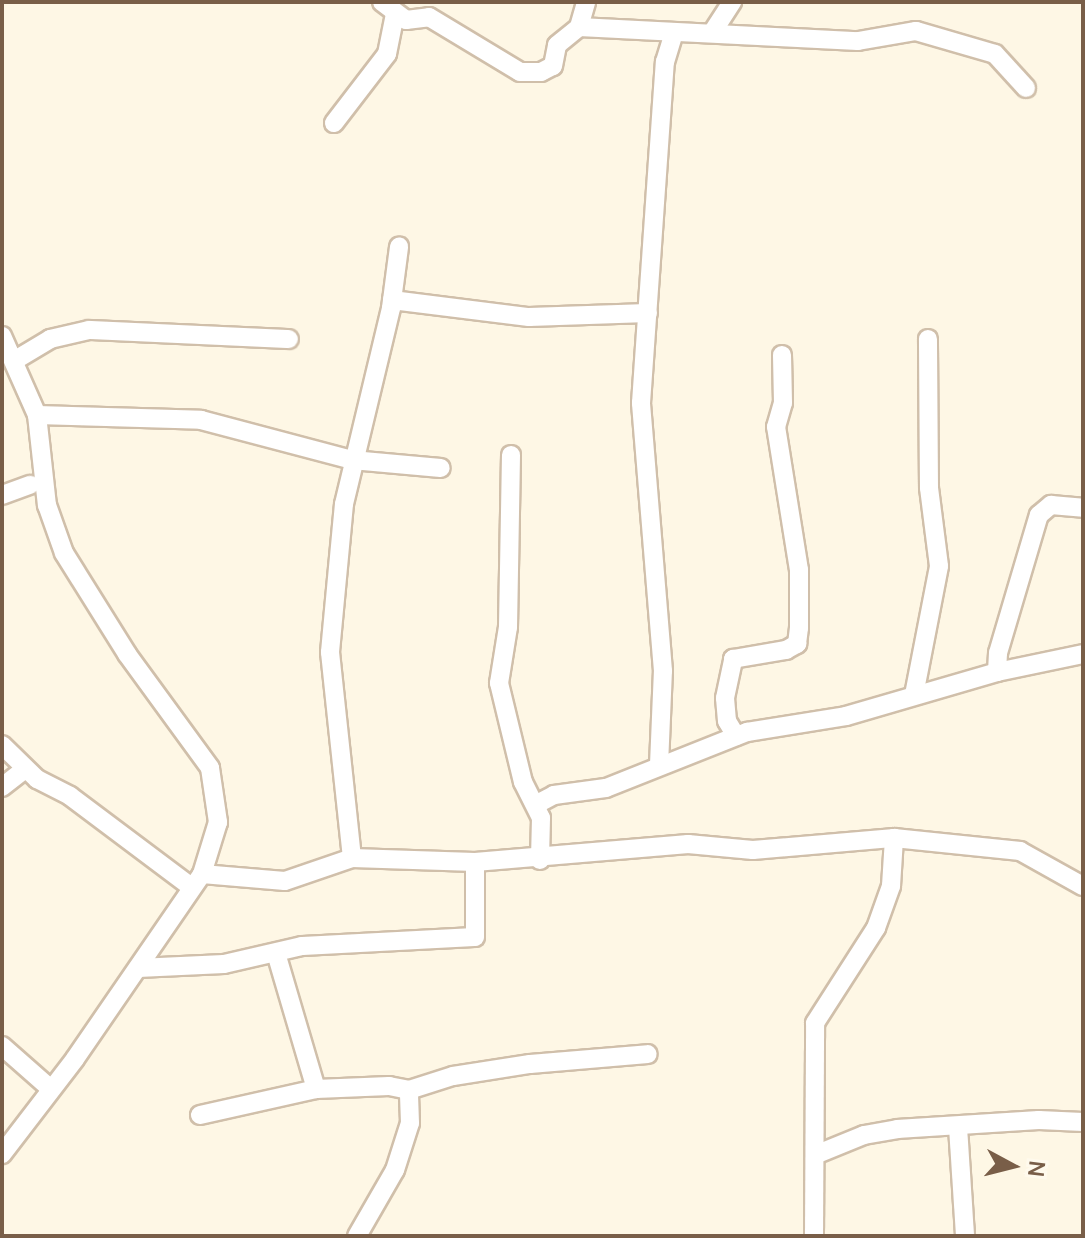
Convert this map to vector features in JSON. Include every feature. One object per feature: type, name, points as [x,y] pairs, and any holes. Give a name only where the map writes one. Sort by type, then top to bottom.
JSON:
[{"type":"street","points":[[389,8],[406,20],[429,9],[520,72],[541,72],[553,66],[557,45],[579,27],[586,2]]},
{"type":"street","points":[[712,33],[732,2]]},
{"type":"street","points":[[334,123],[387,54],[389,8]]},
{"type":"street","points":[[579,27],[673,36],[712,33],[858,41],[934,32],[995,54],[1026,88]]},
{"type":"street","points":[[659,765],[663,671],[641,403],[665,62],[673,36]]},
{"type":"street","points":[[352,858],[347,772],[329,675],[352,460],[363,438],[392,300],[399,247]]},
{"type":"street","points":[[392,300],[529,317],[648,313]]},
{"type":"street","points":[[17,359],[50,339],[89,330],[289,339]]},
{"type":"street","points":[[2,336],[17,359],[37,415],[47,505],[64,553],[135,666],[210,768],[218,822],[196,880],[138,968],[2,1154]]},
{"type":"street","points":[[914,695],[939,566],[929,488],[928,339]]},
{"type":"street","points":[[736,736],[727,721],[725,698],[733,659],[786,650],[797,644],[799,628],[799,570],[776,427],[784,389],[782,355]]},
{"type":"street","points":[[37,415],[201,420],[352,460],[441,468]]},
{"type":"street","points":[[511,455],[508,627],[499,683],[523,782],[537,804],[540,860]]},
{"type":"street","points":[[2,495],[30,485]]},
{"type":"street","points":[[997,672],[998,653],[1039,515],[1051,505],[1083,508]]},
{"type":"street","points":[[537,804],[554,795],[606,788],[736,736],[846,716],[997,672],[1083,654]]},
{"type":"street","points":[[2,745],[25,769],[196,880],[285,881],[352,858],[475,862],[540,860],[688,844],[753,850],[894,838],[1020,851],[1083,886]]},
{"type":"street","points":[[2,787],[25,769]]},
{"type":"street","points":[[814,1236],[817,1015],[850,975],[876,928],[891,886],[894,838]]},
{"type":"street","points":[[138,968],[224,964],[302,946],[475,937],[475,862]]},
{"type":"street","points":[[276,953],[316,1089]]},
{"type":"street","points":[[2,1046],[51,1089]]},
{"type":"street","points":[[200,1115],[316,1089],[389,1086],[409,1090],[453,1076],[530,1064],[648,1054]]},
{"type":"street","points":[[357,1236],[395,1170],[410,1123],[409,1090]]},
{"type":"street","points":[[815,1155],[864,1135],[1039,1120],[1083,1122]]},
{"type":"street","points":[[958,1127],[965,1236]]}]
